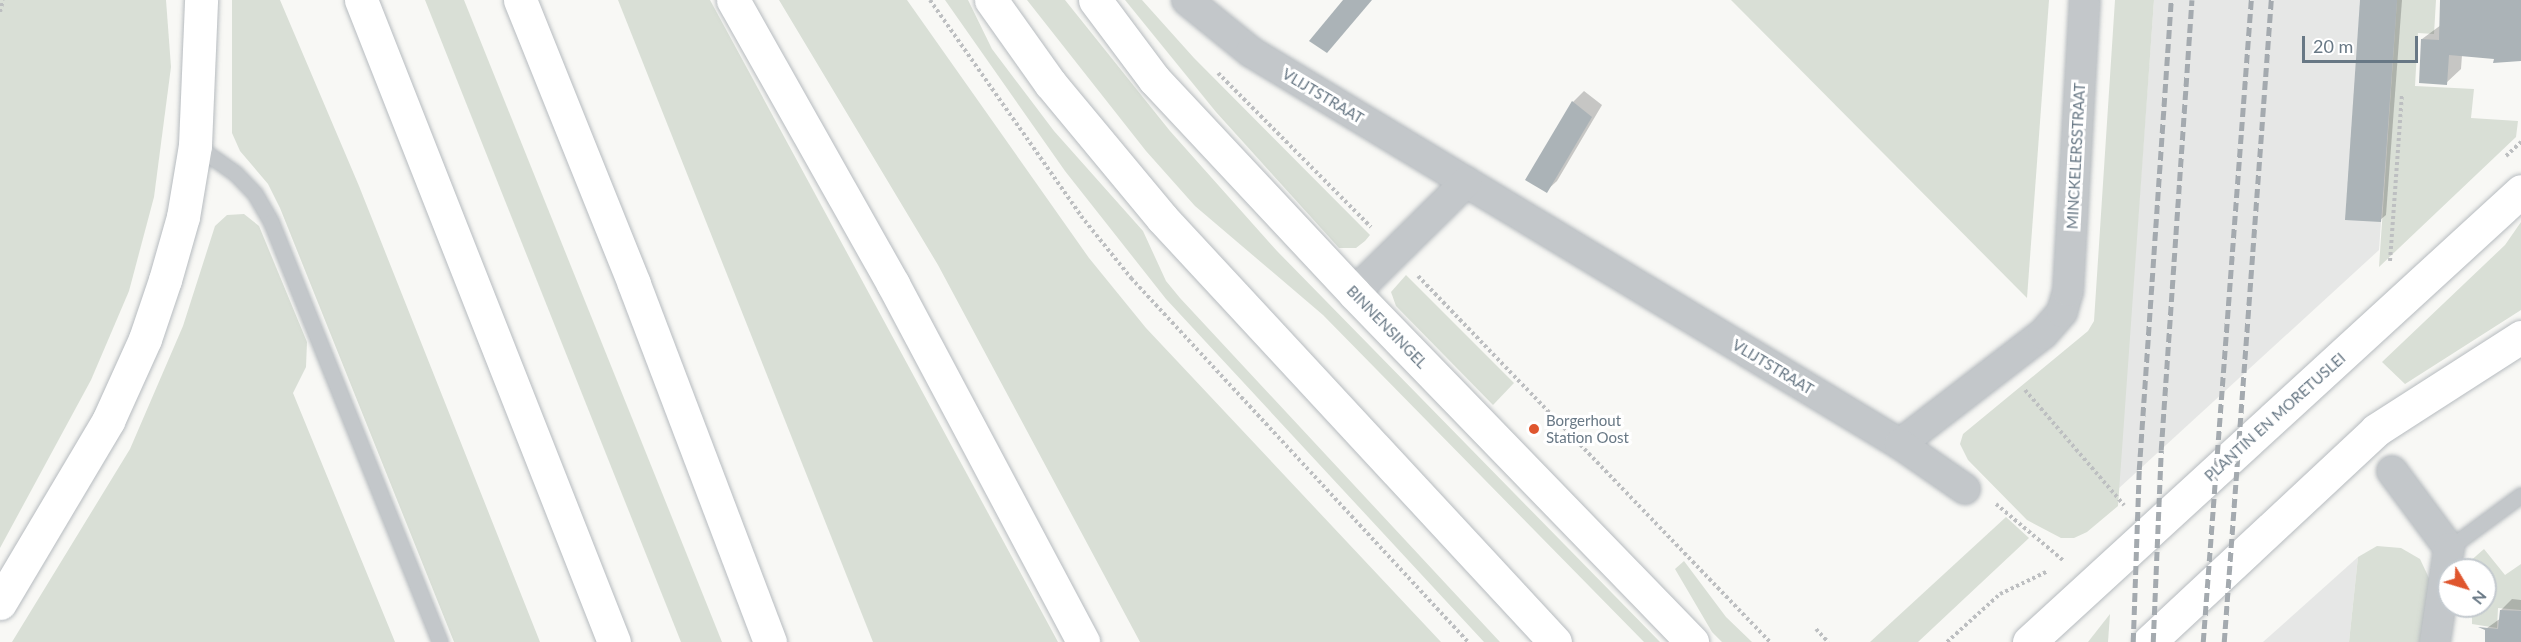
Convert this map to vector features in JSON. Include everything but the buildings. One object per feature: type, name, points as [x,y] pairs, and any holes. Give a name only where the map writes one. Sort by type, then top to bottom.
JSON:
[{"type":"main road","points":[[0,603],[108,421],[145,339],[183,217],[195,145],[201,0]]},
{"type":"main road","points":[[361,0],[614,642]]},
{"type":"main road","points":[[520,0],[634,284],[770,642]]},
{"type":"main road","points":[[733,0],[893,284],[1083,642]]},
{"type":"main road","points":[[991,0],[1050,83],[1162,218],[1555,642]]},
{"type":"main road","name":"BINNENSINGEL","points":[[1095,0],[1154,79],[1354,293],[1692,642]]},
{"type":"main road","name":"PLANTIN EN MORETUSLEI","points":[[2029,642],[2521,191]]},
{"type":"main road","points":[[2149,642],[2376,430],[2521,337]]},
{"type":"street","name":"VLIJTSTRAAT","points":[[1187,0],[1251,52],[1900,444],[1965,489]]},
{"type":"street","name":"MINCKELERSSTRAAT","points":[[2003,365],[2043,334],[2062,312],[2068,291],[2085,0]]},
{"type":"street","points":[[1354,293],[1466,182]]},
{"type":"street","points":[[1900,444],[2003,365]]},
{"type":"street","points":[[2392,471],[2449,548],[2435,642]]},
{"type":"lane","points":[[195,145],[235,173],[255,194],[271,222],[440,642]]},
{"type":"lane","points":[[2449,548],[2521,495]]},
{"type":"path","points":[[0,12],[3,0]]},
{"type":"path","points":[[930,0],[1081,216],[1131,278],[1468,642]]},
{"type":"path","points":[[1215,70],[1396,252],[1770,642]]},
{"type":"path","points":[[2389,271],[2402,94]]},
{"type":"path","points":[[2003,365],[2130,512]]},
{"type":"path","points":[[1965,489],[2007,510],[2066,563]]},
{"type":"path","points":[[1947,642],[2011,587],[2076,558]]},
{"type":"path","points":[[1816,629],[1828,642]]},
{"type":"shaded area","points":[[0,0],[166,0],[171,67],[154,197],[129,291],[91,380],[0,548]]},
{"type":"shaded area","points":[[232,0],[280,0],[359,186],[540,642],[454,642],[280,208],[268,184],[240,151],[232,133]]},
{"type":"shaded area","points":[[425,0],[464,0],[722,642],[681,642]]},
{"type":"shaded area","points":[[618,0],[710,0],[1058,642],[873,642]]},
{"type":"shaded area","points":[[779,0],[907,0],[1089,258],[1146,328],[1441,642],[1140,642],[938,265]]},
{"type":"shaded area","points":[[945,0],[968,0],[992,49],[1054,131],[1143,231],[1166,281],[1180,298],[1500,642],[1484,642],[1166,299],[1065,171]]},
{"type":"shaded area","points":[[1027,0],[1065,0],[1170,131],[1277,251],[1660,642],[1644,642],[1323,315],[1195,206],[1146,151]]},
{"type":"shaded area","points":[[1125,0],[1142,0],[1194,58],[1370,235],[1365,241],[1356,248],[1339,248],[1216,112]]},
{"type":"shaded area","points":[[1731,0],[2049,0],[2027,298]]},
{"type":"shaded area","points":[[2115,0],[2154,0],[2118,506],[2087,532],[2074,538],[2061,538],[2027,520],[1968,460],[1960,444],[1963,434],[2088,331],[2094,321]]},
{"type":"shaded area","points":[[2154,0],[2397,0],[2379,250],[2118,489]]},
{"type":"shaded area","points":[[2397,0],[2436,0],[2434,34],[2418,33],[2415,86],[2474,89],[2471,118],[2518,121],[2516,137],[2379,267]]},
{"type":"shaded area","points":[[244,214],[259,226],[307,342],[306,367],[293,393],[395,642],[12,642],[130,449],[183,326],[215,226],[227,215]]},
{"type":"shaded area","points":[[2521,222],[2521,310],[2405,384],[2382,362],[2505,245]]},
{"type":"shaded area","points":[[1406,275],[1514,383],[1493,405],[1396,306],[1391,292]]},
{"type":"shaded area","points":[[2006,517],[2029,538],[1918,642],[1870,642]]},
{"type":"shaded area","points":[[2377,546],[2401,548],[2420,559],[2429,578],[2430,605],[2424,642],[2349,642],[2358,557]]},
{"type":"shaded area","points":[[2484,549],[2491,558],[2474,558]]},
{"type":"shaded area","points":[[2358,557],[2349,642],[2263,642]]},
{"type":"shaded area","points":[[1684,561],[1726,617],[1752,642],[1722,642],[1712,632],[1675,569]]},
{"type":"shaded area","points":[[2521,564],[2521,610],[2498,608],[2497,628],[2472,624],[2472,618],[2497,618],[2497,565],[2505,575]]},
{"type":"shaded area","points":[[2110,614],[2108,642],[2088,642]]},
{"type":"railway","points":[[2133,642],[2139,470],[2171,0]]},
{"type":"railway","points":[[2153,642],[2161,450],[2192,0]]},
{"type":"railway","points":[[2203,642],[2251,0]]},
{"type":"railway","points":[[2224,642],[2271,0]]},
{"type":"place","name":"Borgerhout Station Oost","points":[[1534,429]]}]
